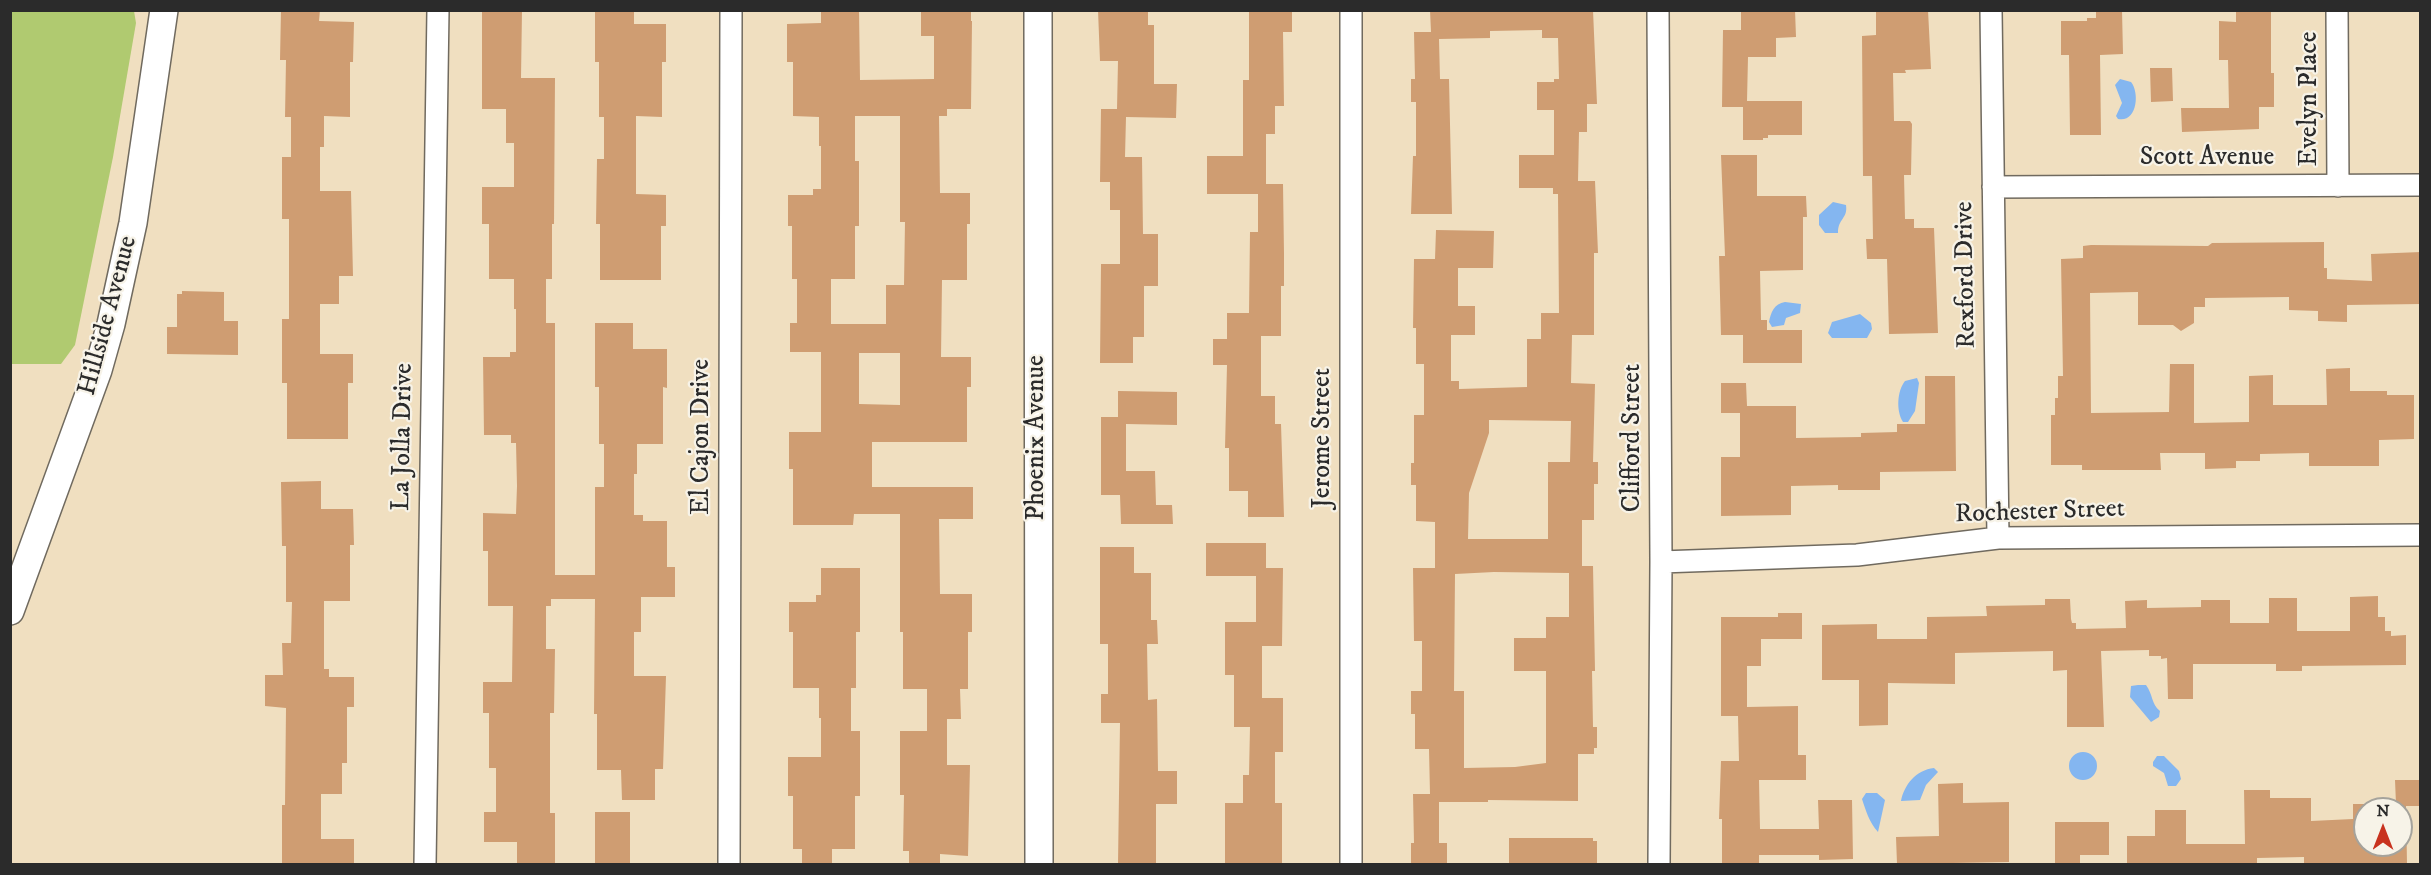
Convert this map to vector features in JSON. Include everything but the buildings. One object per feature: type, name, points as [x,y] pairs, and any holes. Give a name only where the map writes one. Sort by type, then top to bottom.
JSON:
[{"type":"street","name":"Hillside Avenue","points":[[10,611],[99,370],[111,324],[134,223],[164,10]]},
{"type":"street","name":"La Jolla Drive","points":[[425,864],[438,10]]},
{"type":"street","name":"El Cajon Drive","points":[[729,864],[731,10]]},
{"type":"street","name":"Phoenix Avenue","points":[[1038,10],[1039,864]]},
{"type":"street","name":"Jerome Street","points":[[1351,10],[1351,864]]},
{"type":"street","name":"Clifford Street","points":[[1658,10],[1661,562],[1659,864]]},
{"type":"street","name":"Rexford Drive","points":[[1991,10],[1998,538]]},
{"type":"street","name":"Evelyn Place","points":[[2337,10],[2338,186]]},
{"type":"street","name":"Scott Avenue","points":[[1993,187],[2421,185]]},
{"type":"street","name":"Rochester Street","points":[[1661,562],[1857,555],[1998,538],[2421,535]]},
{"type":"green space","points":[[10,11],[134,11],[136,23],[113,157],[75,345],[61,364],[11,364]]},
{"type":"water","points":[[2120,79],[2131,82],[2136,100],[2133,112],[2124,119],[2118,119],[2116,116],[2122,103],[2115,85]]},
{"type":"water","points":[[1833,202],[1846,205],[1846,213],[1838,233],[1825,233],[1819,225],[1819,215]]},
{"type":"water","points":[[1785,302],[1801,304],[1800,313],[1786,318],[1784,325],[1772,327],[1769,322],[1772,312],[1778,305]]},
{"type":"water","points":[[1860,314],[1871,323],[1872,329],[1867,338],[1832,338],[1828,333],[1832,322]]},
{"type":"water","points":[[1917,378],[1919,383],[1915,411],[1908,422],[1903,422],[1898,407],[1900,390],[1905,381]]},
{"type":"water","points":[[2146,685],[2160,711],[2159,717],[2151,722],[2130,697],[2131,686]]},
{"type":"water","points":[[2083,752],[2093,756],[2097,766],[2093,776],[2083,780],[2073,776],[2069,766],[2073,756]]},
{"type":"water","points":[[2157,756],[2164,756],[2179,771],[2181,779],[2176,786],[2168,786],[2164,773],[2153,766]]},
{"type":"water","points":[[1934,768],[1938,772],[1926,785],[1920,800],[1901,801],[1905,789],[1916,775]]},
{"type":"water","points":[[1866,793],[1877,793],[1885,800],[1878,832],[1866,812],[1862,799]]}]
